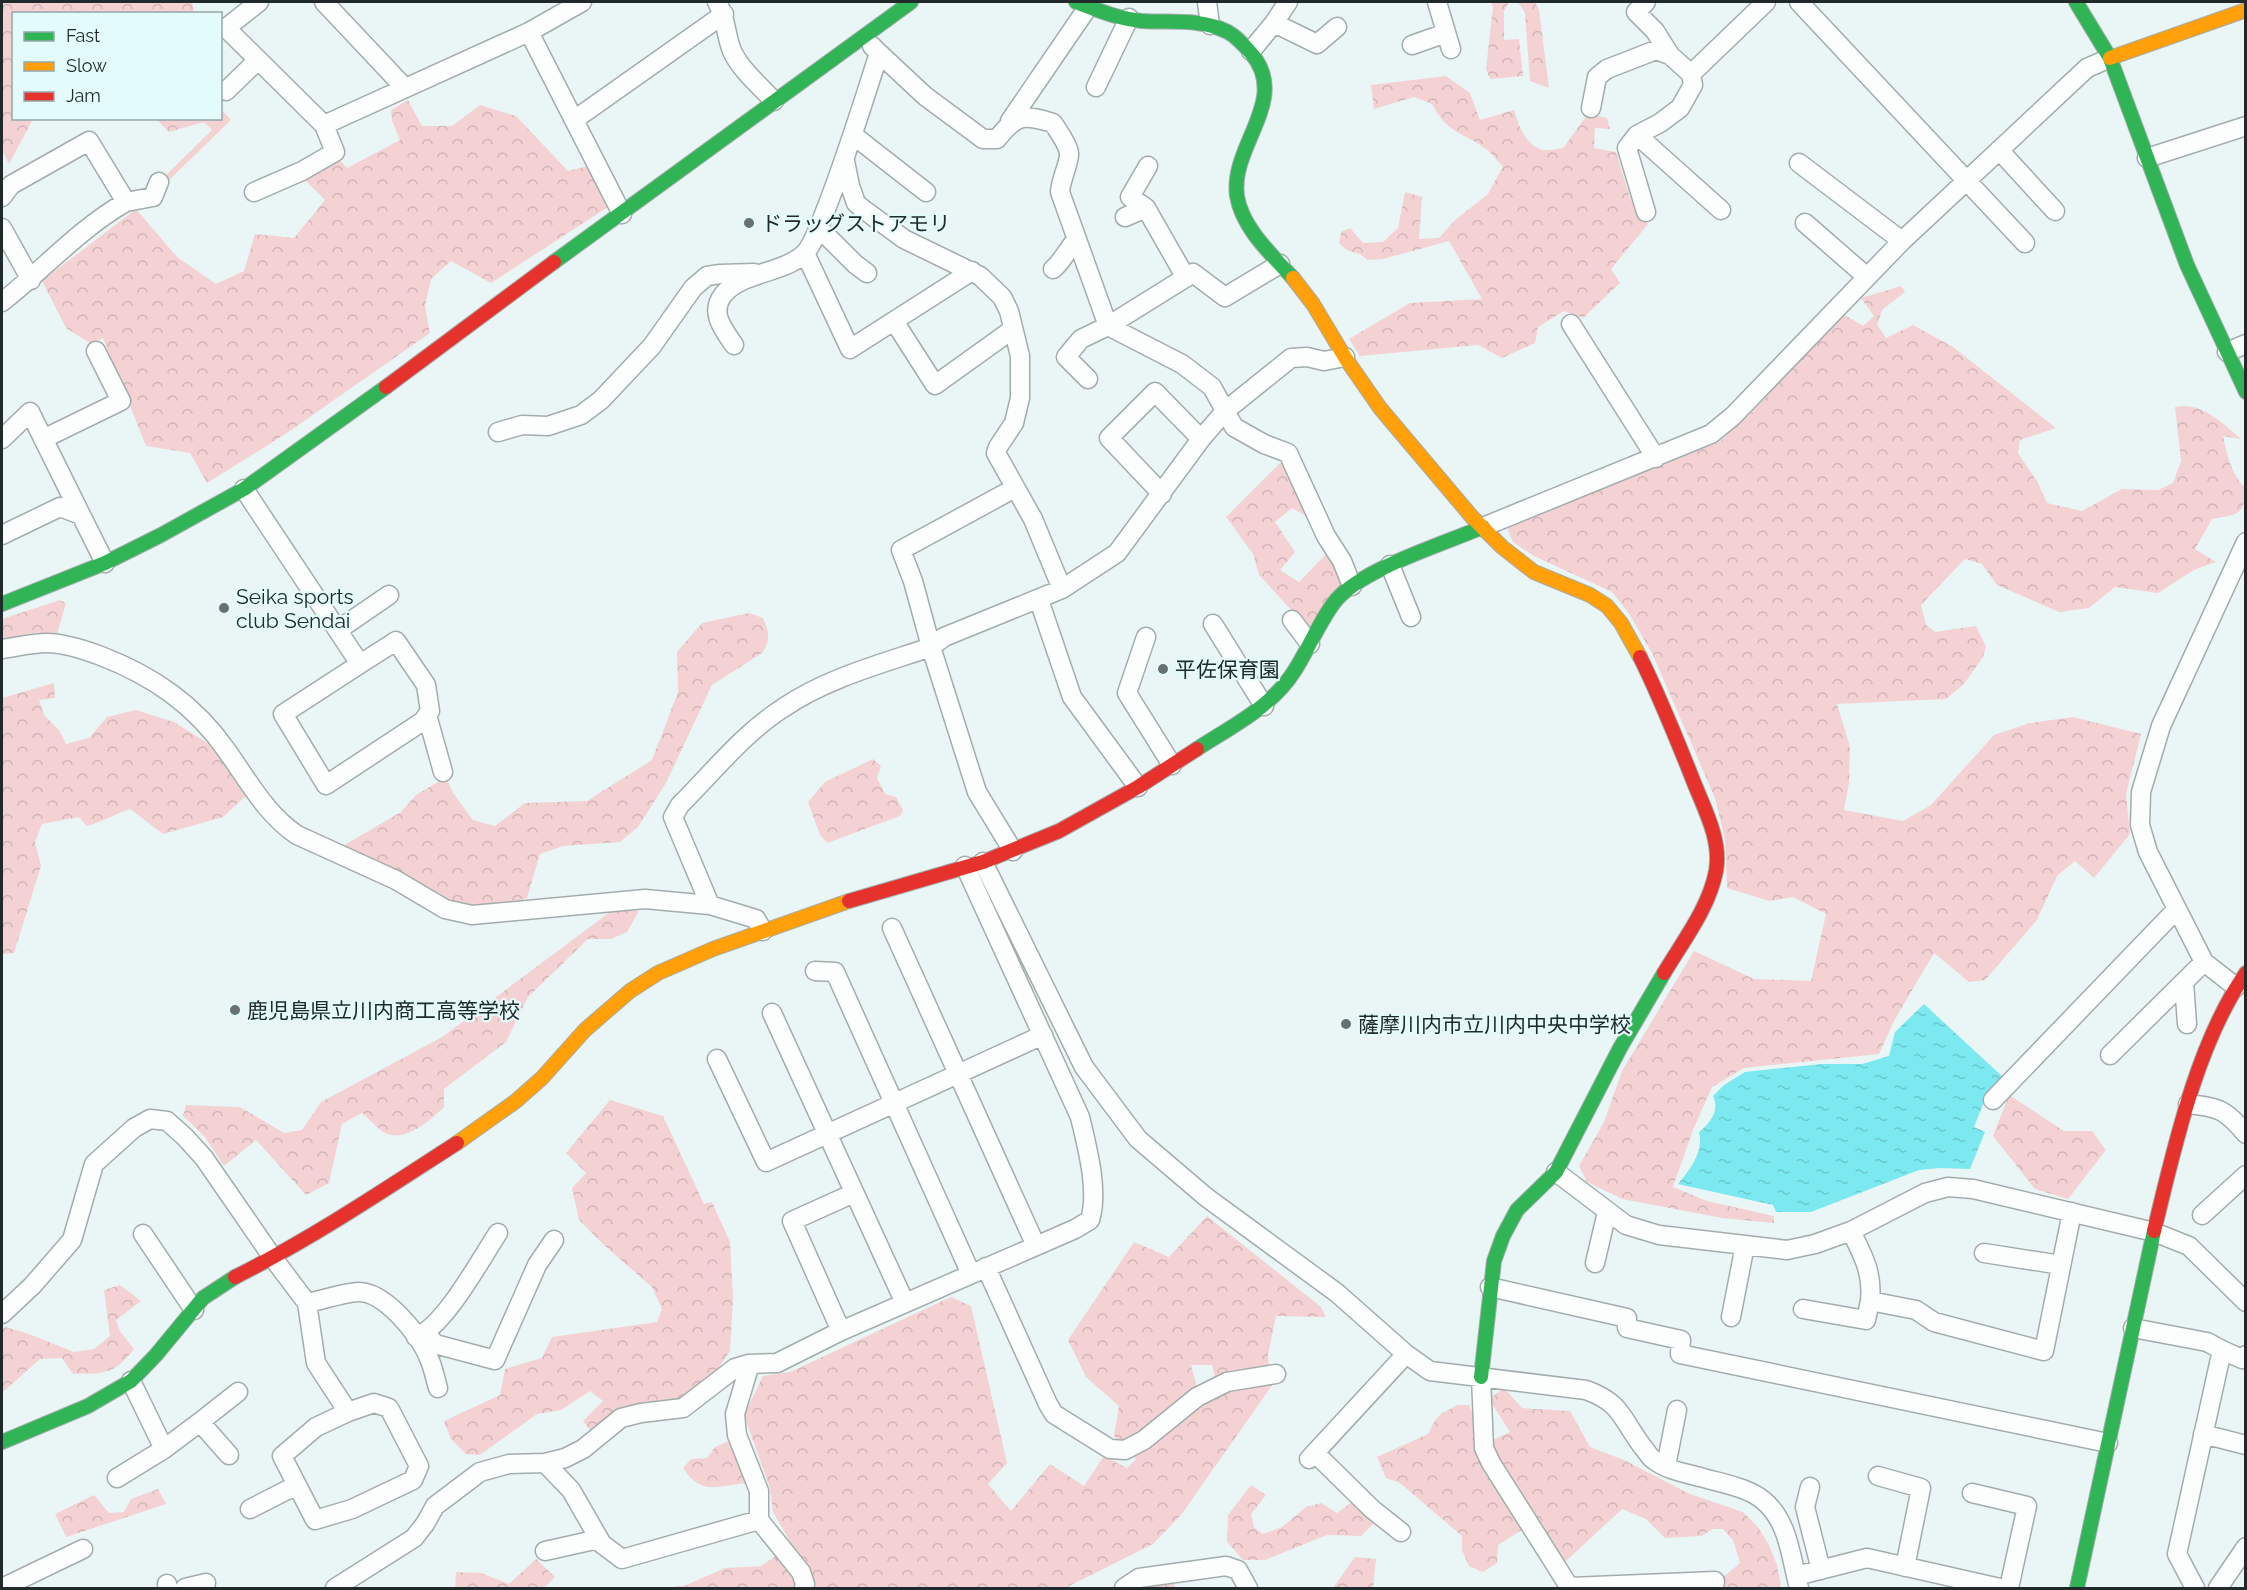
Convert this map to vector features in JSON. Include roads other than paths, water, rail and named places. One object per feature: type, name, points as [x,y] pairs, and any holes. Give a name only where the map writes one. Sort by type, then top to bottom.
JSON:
[{"type":"street","points":[[254,192],[302,171],[335,152],[324,124],[223,28],[259,2]]},
{"type":"street","points":[[324,2],[405,88]]},
{"type":"street","points":[[324,124],[529,32],[582,2]]},
{"type":"street","points":[[2,604],[105,563],[161,536],[244,489],[343,419],[472,322],[911,2]]},
{"type":"street","points":[[1207,2],[1210,25]]},
{"type":"street","points":[[1251,51],[1288,2]]},
{"type":"street","points":[[1412,45],[1449,41],[1437,2]]},
{"type":"street","points":[[1646,2],[1636,12],[1655,31],[1670,55],[1691,74],[1693,85],[1680,108],[1660,123],[1637,135],[1627,148],[1646,212]]},
{"type":"street","points":[[1691,74],[1766,2]]},
{"type":"street","points":[[1799,2],[2025,243]]},
{"type":"street","points":[[2076,2],[2110,58],[2187,266],[2246,393]]},
{"type":"street","points":[[863,36],[925,96],[983,139],[997,139],[1010,122],[1082,4],[1138,21],[1204,22],[1228,32],[1241,41],[1251,51],[1261,67],[1266,82],[1266,98],[1235,180],[1237,197],[1247,222],[1308,295],[1345,357],[1386,416],[1482,527],[1536,573],[1606,605],[1622,625],[1641,658],[1669,717],[1706,813],[1717,850],[1714,883],[1703,907],[1620,1048],[1556,1172],[1517,1210],[1503,1236],[1494,1261],[1480,1377],[1484,1448],[1491,1463],[1570,1588],[1715,1581],[1714,1588]]},
{"type":"street","points":[[574,120],[721,8],[731,49],[738,61],[774,101]]},
{"type":"street","points":[[2,1442],[88,1406],[131,1381],[156,1356],[203,1298],[229,1280],[273,1258],[338,1220],[494,1118],[542,1078],[585,1030],[630,991],[658,973],[763,931],[880,891],[983,862],[1059,831],[1138,787],[1264,706],[1294,672],[1336,600],[1370,573],[1711,434],[1733,416],[1902,241],[2087,68],[2246,10]]},
{"type":"street","points":[[1096,87],[1129,18]]},
{"type":"street","points":[[1274,23],[1317,44],[1337,27]]},
{"type":"street","points":[[529,32],[622,214]]},
{"type":"street","points":[[1591,108],[1597,77],[1607,69],[1656,50],[1670,55]]},
{"type":"street","points":[[734,345],[717,318],[717,306],[722,296],[731,287],[761,273],[788,265],[806,253],[819,228],[845,161],[879,53]]},
{"type":"street","points":[[226,91],[258,60]]},
{"type":"street","points":[[1010,122],[1031,117],[1053,123],[1069,153],[1060,192],[1108,326],[1182,364],[1212,387],[1234,427],[1264,444],[1288,453],[1326,536],[1342,561],[1352,586]]},
{"type":"street","points":[[2147,158],[2246,126]]},
{"type":"street","points":[[853,135],[926,192]]},
{"type":"street","points":[[1637,135],[1721,210]]},
{"type":"street","points":[[2,197],[11,185],[89,141],[126,202]]},
{"type":"street","points":[[1999,150],[2055,211]]},
{"type":"street","points":[[845,161],[856,203],[904,239],[980,276],[1002,297],[1009,311],[1020,356],[1020,398],[1014,423],[996,453],[1033,519],[1062,589]]},
{"type":"street","points":[[1799,163],[1902,241]]},
{"type":"street","points":[[1148,166],[1130,197],[1146,208],[1185,278]]},
{"type":"street","points":[[2,302],[31,280],[103,215],[126,202],[153,197],[159,182]]},
{"type":"street","points":[[1125,218],[1146,208]]},
{"type":"street","points":[[1805,223],[1867,277]]},
{"type":"street","points":[[2,228],[31,280]]},
{"type":"street","points":[[819,228],[867,273]]},
{"type":"street","points":[[1053,269],[1060,264],[1069,247],[1077,239]]},
{"type":"street","points":[[806,253],[850,349],[972,271]]},
{"type":"street","points":[[1088,379],[1066,357],[1081,339],[1108,326],[1193,273],[1225,297],[1280,264]]},
{"type":"street","points":[[498,432],[522,425],[548,426],[581,415],[601,400],[652,346],[693,288],[707,276],[761,273]]},
{"type":"street","points":[[894,321],[935,385],[1013,329]]},
{"type":"street","points":[[1571,324],[1656,458]]},
{"type":"street","points":[[2227,352],[2246,344]]},
{"type":"street","points":[[43,439],[121,401],[96,351]]},
{"type":"street","points":[[710,905],[673,817],[680,805],[756,727],[784,707],[833,681],[931,647],[944,638],[1062,589],[1117,553],[1201,439],[1225,411],[1291,358],[1307,357],[1324,361],[1345,357]]},
{"type":"street","points":[[1162,494],[1109,438],[1155,392],[1201,439]]},
{"type":"street","points":[[2,439],[30,412],[105,563]]},
{"type":"street","points":[[1013,851],[976,792],[913,581],[901,550],[1015,488]]},
{"type":"street","points":[[244,489],[360,664]]},
{"type":"street","points":[[2,535],[60,507],[81,515]]},
{"type":"street","points":[[2077,1588],[2154,1232],[2177,1138],[2209,1042],[2241,980],[2204,962],[2176,910],[2148,852],[2140,825],[2140,792],[2161,726],[2246,542]]},
{"type":"street","points":[[1390,565],[1411,617]]},
{"type":"street","points":[[338,630],[389,595]]},
{"type":"street","points":[[1039,600],[1072,697],[1138,787]]},
{"type":"street","points":[[1292,620],[1310,644]]},
{"type":"street","points":[[1213,624],[1264,706]]},
{"type":"street","points":[[1146,638],[1127,693],[1172,765]]},
{"type":"street","points":[[396,641],[426,685],[430,711],[423,721],[326,784],[283,714],[360,664],[396,641]]},
{"type":"street","points":[[2,649],[48,643],[85,650],[126,666],[159,684],[177,697],[209,727],[255,793],[287,829],[297,836],[396,880],[446,909],[472,915],[645,899],[710,905],[756,920],[763,931]]},
{"type":"street","points":[[427,715],[443,772]]},
{"type":"street","points":[[983,862],[1084,1067],[1138,1139],[1206,1197],[1337,1293],[1430,1371],[1586,1390],[1605,1397],[1623,1414],[1638,1441],[1653,1460],[1741,1489],[1764,1500],[1777,1516],[1787,1537],[1798,1582],[1821,1570],[1867,1558],[2000,1588]]},
{"type":"street","points":[[335,1588],[414,1538],[435,1506],[480,1472],[509,1464],[545,1463],[566,1458],[583,1449],[621,1418],[682,1408],[735,1368],[750,1364],[777,1363],[841,1331],[1075,1229],[1090,1220],[1094,1208],[1089,1159],[1080,1117],[965,866]]},
{"type":"street","points":[[1993,1100],[2176,910]]},
{"type":"street","points":[[892,928],[1036,1246]]},
{"type":"street","points":[[2110,1055],[2204,962]]},
{"type":"street","points":[[815,970],[835,972],[893,1104],[1054,1414],[1110,1449],[1125,1450],[1144,1440],[1197,1397],[1227,1382],[1276,1374]]},
{"type":"street","points":[[2184,982],[2187,1023]]},
{"type":"street","points":[[772,1012],[904,1303]]},
{"type":"street","points":[[717,1059],[766,1162],[1043,1035]]},
{"type":"street","points":[[2188,1104],[2215,1107],[2234,1120],[2246,1134]]},
{"type":"street","points":[[2,1314],[32,1286],[72,1240],[94,1164],[134,1128],[150,1119],[167,1121],[204,1158],[307,1303],[316,1363],[348,1412]]},
{"type":"street","points":[[1556,1172],[1626,1225],[1659,1235],[1787,1250],[1815,1244],[1851,1231],[1925,1193],[1948,1186],[1973,1189],[2154,1232],[2189,1246],[2246,1302]]},
{"type":"street","points":[[2202,1215],[2246,1175]]},
{"type":"street","points":[[841,1331],[792,1221],[854,1193]]},
{"type":"street","points":[[1595,1263],[1607,1212]]},
{"type":"street","points":[[1870,1301],[1916,1310],[1934,1322],[2044,1351],[2072,1212]]},
{"type":"street","points":[[1803,1309],[1866,1320],[1872,1283],[1868,1266],[1851,1231]]},
{"type":"street","points":[[421,1335],[441,1318],[476,1251],[498,1233]]},
{"type":"street","points":[[143,1234],[194,1310]]},
{"type":"street","points":[[307,1303],[359,1292],[377,1296],[421,1335],[435,1344],[495,1360],[537,1265],[554,1240]]},
{"type":"street","points":[[1731,1317],[1745,1245]]},
{"type":"street","points":[[1984,1253],[2061,1265]]},
{"type":"street","points":[[1491,1287],[1627,1318],[1627,1328],[1681,1340],[1680,1354],[2108,1443]]},
{"type":"street","points":[[2133,1328],[2207,1342],[2242,1359],[2246,1355]]},
{"type":"street","points":[[421,1335],[438,1388]]},
{"type":"street","points":[[2195,1588],[2177,1554],[2222,1350]]},
{"type":"street","points":[[1401,1532],[1312,1456],[1407,1354]]},
{"type":"street","points":[[750,1364],[735,1414],[737,1435],[759,1491],[759,1520],[801,1572],[804,1588]]},
{"type":"street","points":[[131,1381],[164,1449]]},
{"type":"street","points":[[117,1478],[164,1449],[238,1392]]},
{"type":"street","points":[[374,1403],[388,1408],[419,1466],[413,1480],[352,1509],[315,1520],[282,1456],[316,1427],[348,1412],[374,1403]]},
{"type":"street","points":[[1666,1466],[1677,1410]]},
{"type":"street","points":[[200,1422],[229,1455]]},
{"type":"street","points":[[2203,1434],[2246,1445]]},
{"type":"street","points":[[545,1463],[571,1490],[602,1545],[622,1559],[759,1520]]},
{"type":"street","points":[[1878,1476],[1921,1488],[1905,1567]]},
{"type":"street","points":[[250,1509],[297,1485]]},
{"type":"street","points":[[1810,1487],[1805,1507],[1821,1570]]},
{"type":"street","points":[[1972,1493],[2027,1506],[2009,1588]]},
{"type":"street","points":[[545,1551],[599,1539]]},
{"type":"street","points":[[2218,1588],[2246,1547]]},
{"type":"street","points":[[2,1588],[83,1549]]},
{"type":"street","points":[[1124,1588],[1139,1578],[1226,1566],[1238,1570],[1248,1588]]},
{"type":"street","points":[[2232,1588],[2246,1569]]},
{"type":"street","points":[[185,1588],[206,1583]]},
{"type":"water","points":[[1924,1004],[2004,1078],[1986,1097],[1974,1127],[1985,1132],[1970,1169],[1919,1170],[1811,1212],[1776,1212],[1773,1205],[1678,1184],[1698,1153],[1699,1132],[1707,1125],[1715,1112],[1713,1096],[1724,1085],[1745,1072],[1822,1064],[1862,1064],[1889,1056],[1895,1032]]},
{"type":"place","name":"ドラッグストアモリ","points":[[749,223]]},
{"type":"place","name":"Seika sports club Sendai","points":[[224,608]]},
{"type":"place","name":"平佐保育園","points":[[1163,669]]},
{"type":"place","name":"鹿児島県立川内商工高等学校","points":[[235,1010]]},
{"type":"place","name":"薩摩川内市立川内中央中学校","points":[[1346,1024]]}]
